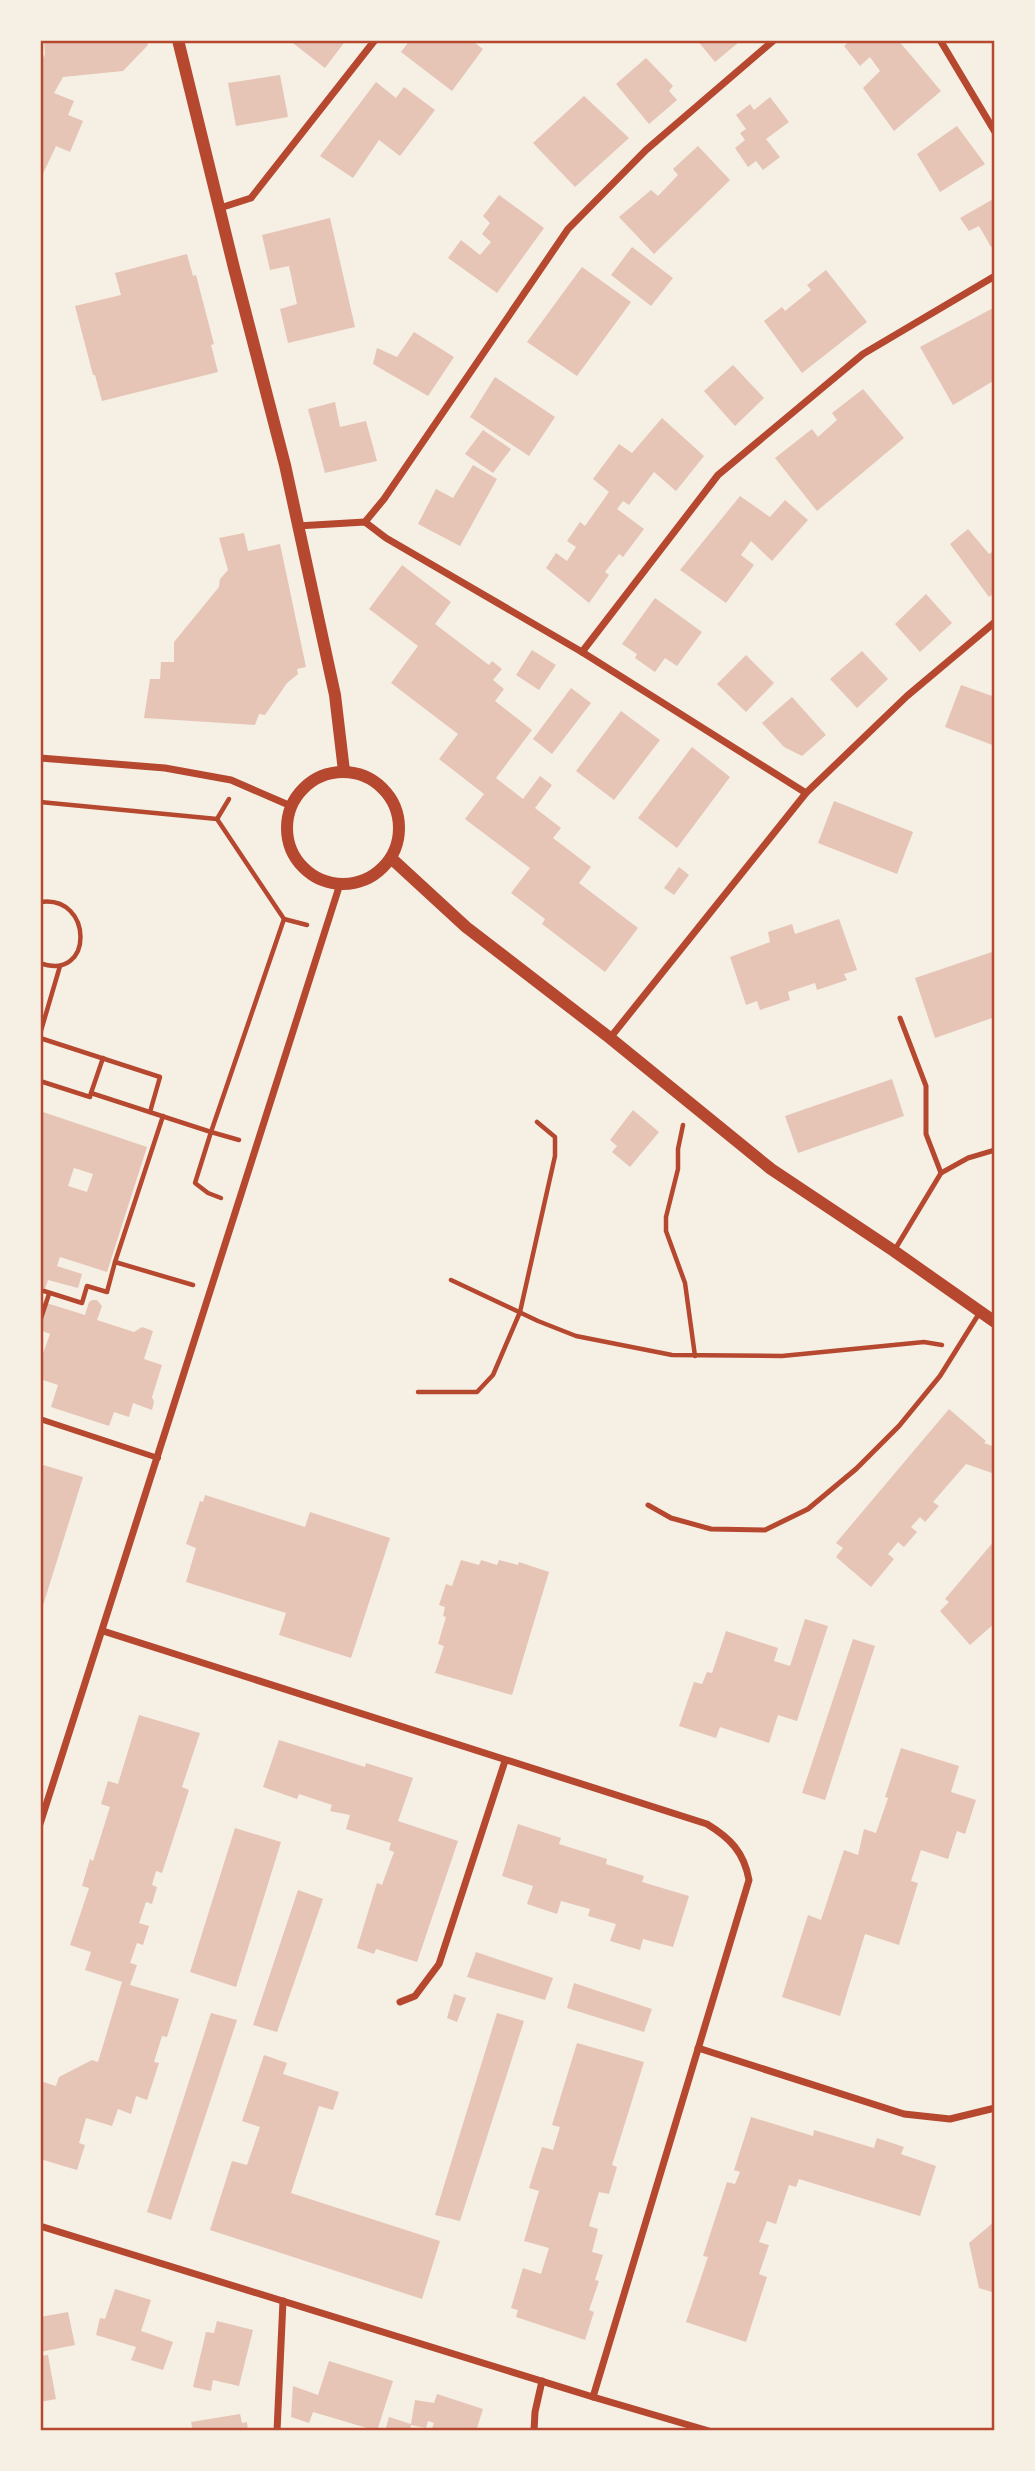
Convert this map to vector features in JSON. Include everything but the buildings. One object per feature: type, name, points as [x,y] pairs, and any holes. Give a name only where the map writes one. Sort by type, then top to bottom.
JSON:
[{"type":"street","points":[[178,40],[285,465],[335,695],[344,771]]},
{"type":"street","points":[[220,208],[251,198],[375,40]]},
{"type":"street","points":[[365,522],[384,499],[568,229],[646,149],[774,40]]},
{"type":"street","points":[[940,40],[995,132]]},
{"type":"street","points":[[582,652],[718,475],[863,354],[995,276]]},
{"type":"street","points":[[297,526],[365,522],[386,538],[582,652],[806,793]]},
{"type":"street","points":[[610,1038],[806,793],[907,696],[995,622]]},
{"type":"street","points":[[40,758],[165,768],[231,780],[291,806]]},
{"type":"street","points":[[344,771],[376,782],[388,794],[396,808],[400,825],[398,842],[391,858],[381,870],[369,878],[340,884],[322,880],[307,871],[295,858],[287,824],[291,806],[300,792],[327,774],[344,771]]},
{"type":"street","points":[[391,858],[466,927],[610,1038],[771,1169],[995,1322]]},
{"type":"street","points":[[40,1824],[340,884]]},
{"type":"street","points":[[40,1419],[158,1458]]},
{"type":"street","points":[[103,1631],[707,1824],[721,1833],[741,1853],[749,1880],[593,2397]]},
{"type":"street","points":[[400,2002],[415,1996],[439,1964],[505,1761]]},
{"type":"street","points":[[698,2048],[904,2113],[950,2119],[995,2108]]},
{"type":"street","points":[[40,2226],[709,2431]]},
{"type":"street","points":[[277,2431],[283,2301]]},
{"type":"street","points":[[534,2431],[542,2381]]},
{"type":"lane","points":[[900,1018],[926,1086],[926,1134],[941,1173]]},
{"type":"lane","points":[[894,1251],[941,1173],[968,1158],[995,1150]]},
{"type":"lane","points":[[648,1505],[671,1518],[711,1529],[765,1530],[808,1508],[856,1469],[899,1426],[940,1376],[980,1312]]},
{"type":"path","points":[[40,802],[217,819],[284,919],[325,930]]},
{"type":"path","points":[[40,902],[61,904],[72,912],[82,936],[79,950],[71,961],[60,966],[40,963]]},
{"type":"path","points":[[238,1204],[208,1193],[195,1183],[284,919]]},
{"type":"path","points":[[60,966],[40,1036],[160,1077],[150,1112]]},
{"type":"path","points":[[40,1081],[90,1097],[103,1058]]},
{"type":"path","points":[[91,1093],[257,1146]]},
{"type":"path","points":[[689,1102],[678,1149],[678,1170],[666,1217],[666,1231],[685,1283],[695,1356]]},
{"type":"path","points":[[40,1321],[46,1292],[82,1303],[87,1286],[107,1292],[163,1116]]},
{"type":"path","points":[[418,1392],[477,1392],[493,1375],[520,1312],[555,1156],[555,1137],[537,1122]]},
{"type":"path","points":[[116,1262],[178,1280]]},
{"type":"path","points":[[451,1280],[576,1336],[672,1355],[782,1356],[924,1342],[939,1344],[955,1351]]}]
